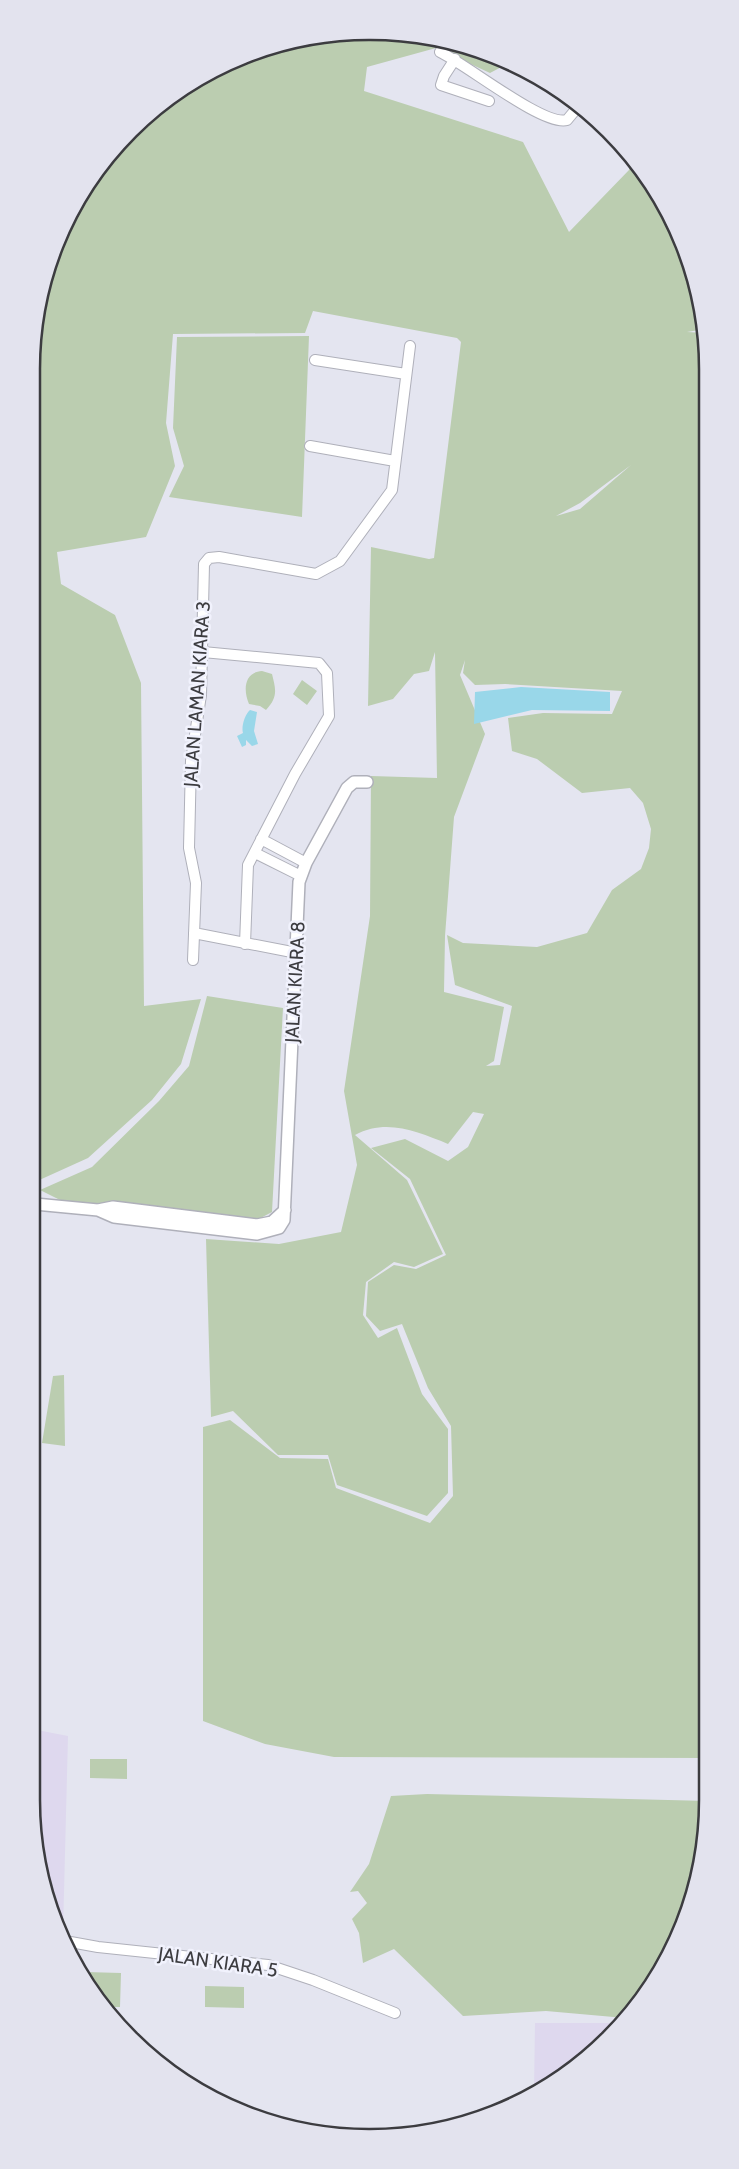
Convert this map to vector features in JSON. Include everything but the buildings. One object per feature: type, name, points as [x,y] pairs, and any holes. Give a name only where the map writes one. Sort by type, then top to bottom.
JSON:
[{"type":"street","points":[[440,52],[455,59],[517,101],[555,121],[567,120],[574,111]]},
{"type":"street","points":[[455,59],[444,76],[441,85],[489,101]]},
{"type":"street","name":"JALAN LAMAN KIARA 3","points":[[194,960],[196,883],[189,848],[191,761],[201,696],[204,564],[209,558],[220,557],[316,574],[340,561],[392,490],[410,346]]},
{"type":"street","points":[[315,360],[406,374]]},
{"type":"street","points":[[310,446],[395,461]]},
{"type":"street","points":[[203,652],[319,663],[326,673],[329,716],[295,774],[248,865],[245,944]]},
{"type":"street","name":"JALAN KIARA 8","points":[[40,1205],[98,1210],[114,1216],[257,1234],[279,1228],[284,1220],[285,1210],[300,876],[347,788],[354,782],[367,782]]},
{"type":"street","points":[[261,839],[306,863]]},
{"type":"street","points":[[254,853],[300,876]]},
{"type":"street","points":[[194,933],[297,953]]},
{"type":"street","name":"JALAN KIARA 5","points":[[73,1942],[98,1947],[268,1965],[313,1980],[395,2013]]},
{"type":"shaded area","points":[[40,1731],[68,1736],[63,1921],[51,1885],[43,1843],[40,1800]]},
{"type":"shaded area","points":[[535,2023],[611,2023],[570,2061],[534,2085]]},
{"type":"green space","points":[[370,40],[413,43],[434,46],[475,57],[501,67],[490,73],[436,48],[367,67],[364,91],[523,142],[569,232],[629,170],[629,167],[655,205],[674,243],[688,284],[696,326],[696,330],[687,332],[697,333],[699,370],[699,1758],[334,1757],[265,1744],[203,1721],[203,1427],[230,1420],[280,1458],[328,1459],[336,1488],[430,1523],[453,1496],[451,1426],[428,1388],[402,1324],[380,1331],[366,1316],[368,1282],[394,1265],[416,1269],[446,1255],[410,1179],[371,1148],[405,1139],[448,1161],[468,1147],[484,1114],[473,1112],[448,1144],[414,1131],[391,1127],[367,1130],[355,1135],[407,1180],[443,1254],[414,1267],[394,1262],[366,1282],[363,1315],[378,1338],[397,1328],[422,1394],[448,1429],[448,1493],[427,1516],[337,1485],[328,1455],[278,1455],[233,1411],[211,1417],[206,1239],[279,1244],[341,1232],[357,1165],[344,1091],[370,916],[371,776],[437,778],[435,652],[429,671],[414,674],[393,699],[368,706],[371,547],[429,559],[434,558],[461,342],[457,338],[313,311],[305,333],[173,334],[166,423],[175,466],[146,537],[57,552],[61,584],[115,615],[141,683],[144,1006],[201,999],[181,1064],[152,1100],[88,1158],[40,1180],[40,370],[46,305],[57,264],[84,205],[122,152],[169,108],[224,74],[243,65],[284,51],[305,46],[348,41]],"holes":[[[631,465],[580,509],[556,516],[580,503]],[[465,660],[463,673],[475,685],[505,684],[622,691],[612,714],[543,713],[508,718],[512,751],[537,759],[582,793],[630,788],[643,803],[651,829],[649,848],[641,869],[612,890],[587,933],[537,947],[463,943],[447,935],[455,985],[512,1006],[500,1065],[486,1066],[494,1061],[504,1007],[444,992],[445,936],[454,817],[485,734],[460,675]]]},
{"type":"green space","points":[[309,336],[302,517],[169,497],[184,466],[173,428],[177,337]]},
{"type":"green space","points":[[262,671],[272,674],[275,689],[273,701],[266,710],[260,706],[249,704],[246,693],[248,678],[256,672]]},
{"type":"green space","points":[[302,680],[317,691],[307,705],[293,694]]},
{"type":"green space","points":[[207,996],[283,1008],[272,1212],[251,1223],[60,1200],[40,1190],[92,1167],[159,1101],[189,1066]]},
{"type":"green space","points":[[64,1375],[65,1446],[42,1443],[53,1376]]},
{"type":"green space","points":[[90,1759],[127,1759],[127,1779],[90,1778]]},
{"type":"green space","points":[[427,1794],[699,1801],[693,1864],[682,1905],[655,1964],[617,2017],[546,2011],[463,2016],[394,1949],[363,1963],[359,1933],[352,1919],[367,1903],[358,1891],[350,1892],[369,1864],[391,1796]]},
{"type":"green space","points":[[89,1972],[121,1973],[120,2007],[114,2007]]},
{"type":"green space","points":[[205,1986],[244,1987],[244,2008],[205,2007]]},
{"type":"water","points":[[521,687],[610,692],[610,711],[532,710],[474,724],[475,692]]},
{"type":"water","points":[[250,710],[257,712],[254,731],[258,744],[252,746],[246,740],[246,745],[242,747],[237,736],[243,733],[244,721]]}]
